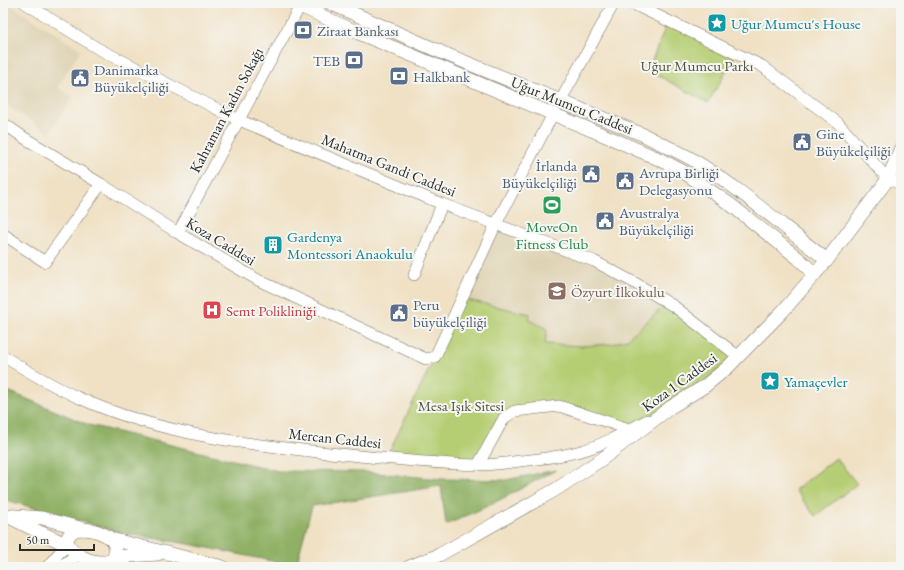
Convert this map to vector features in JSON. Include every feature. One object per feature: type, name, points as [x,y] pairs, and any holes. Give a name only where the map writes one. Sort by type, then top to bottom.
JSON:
[{"type":"main road","name":"Uğur Mumcu Caddesi","points":[[330,3],[444,53],[644,135],[690,159],[741,193],[827,260]]},
{"type":"main road","name":"Uğur Mumcu Caddesi","points":[[299,4],[371,38],[613,138],[661,160],[682,171],[731,205],[798,258],[815,274]]},
{"type":"main road","points":[[553,114],[561,100]]},
{"type":"main road","name":"Koza 1 Caddesi","points":[[409,567],[439,555],[555,490],[602,459],[671,407],[705,386],[740,357],[827,260],[888,179],[901,148]]},
{"type":"main road","points":[[5,515],[42,518],[86,529],[112,539],[153,548],[166,553],[223,567]]},
{"type":"main road","points":[[5,515],[68,545],[78,555],[105,562],[128,561],[166,553]]},
{"type":"main road","points":[[68,545],[67,539],[70,533],[75,530],[86,529]]},
{"type":"main road","points":[[105,562],[115,553],[115,546],[112,539]]},
{"type":"street","name":"Mahatma Gandi Caddesi","points":[[25,3],[97,48],[239,120],[442,204],[581,255],[635,283],[675,307],[740,357]]},
{"type":"street","points":[[561,100],[614,3]]},
{"type":"street","points":[[631,3],[762,66],[838,123],[888,179],[901,184]]},
{"type":"street","name":"Kahraman Kadın Sokağı","points":[[178,233],[299,4]]},
{"type":"street","points":[[496,224],[553,114]]},
{"type":"street","name":"Koza Caddesi","points":[[3,123],[26,139],[178,233],[258,280],[426,359],[435,358],[496,224]]},
{"type":"street","points":[[3,234],[45,262],[101,184]]},
{"type":"street","points":[[414,275],[442,204]]},
{"type":"street","name":"Mercan Caddesi","points":[[3,356],[42,379],[77,397],[134,418],[184,432],[263,446],[417,461],[478,465],[558,457],[579,452],[609,440],[671,407]]},
{"type":"street","points":[[478,465],[504,418],[515,411],[559,406],[629,429]]},
{"type":"street","points":[[47,567],[68,545]]},
{"type":"street","points":[[59,567],[78,555]]},
{"type":"shaded area","points":[[7,3],[81,50],[57,87],[73,97],[49,133],[3,103],[3,9]]},
{"type":"shaded area","name":"Özyurt İlkokulu","points":[[496,224],[581,255],[668,303],[628,339],[612,344],[582,346],[545,344],[463,299]]},
{"type":"green space","name":"Uğur Mumcu Parkı","points":[[668,21],[736,54],[708,103],[648,70]]},
{"type":"green space","name":"Mesa Işık Sitesi","points":[[463,299],[530,314],[529,320],[547,329],[545,344],[582,346],[612,344],[627,339],[668,303],[739,357],[629,429],[559,406],[515,411],[478,465],[386,458]]},
{"type":"green space","points":[[3,387],[8,391],[89,425],[278,471],[365,472],[440,479],[506,480],[556,470],[490,505],[446,525],[441,486],[312,506],[296,566],[189,544],[122,533],[3,499]]},
{"type":"green space","points":[[836,458],[857,484],[815,516],[795,490]]},
{"type":"place","name":"Uğur Mumcu's House","points":[[717,23]]},
{"type":"place","name":"Ziraat Bankası","points":[[303,30]]},
{"type":"place","name":"TEB","points":[[354,60]]},
{"type":"place","name":"Halkbank","points":[[399,76]]},
{"type":"place","name":"Danimarka Büyükelçiliği","points":[[80,78]]},
{"type":"place","name":"Gine Büyükelçiliği","points":[[802,142]]},
{"type":"place","name":"İrlanda Büyükelçiliği","points":[[591,174]]},
{"type":"place","name":"Avrupa Birliği Delegasyonu","points":[[625,181]]},
{"type":"place","name":"MoveOn Fitness Club","points":[[552,205]]},
{"type":"place","name":"Avustralya Büyükelçiliği","points":[[605,221]]},
{"type":"place","name":"Gardenya Montessori Anaokulu","points":[[273,245]]},
{"type":"place","name":"Özyurt İlkokulu","points":[[557,291]]},
{"type":"place","name":"Semt Polikliniği","points":[[212,310]]},
{"type":"place","name":"Peru büyükelçiliği","points":[[399,313]]},
{"type":"place","name":"Yamaçevler","points":[[770,381]]}]
